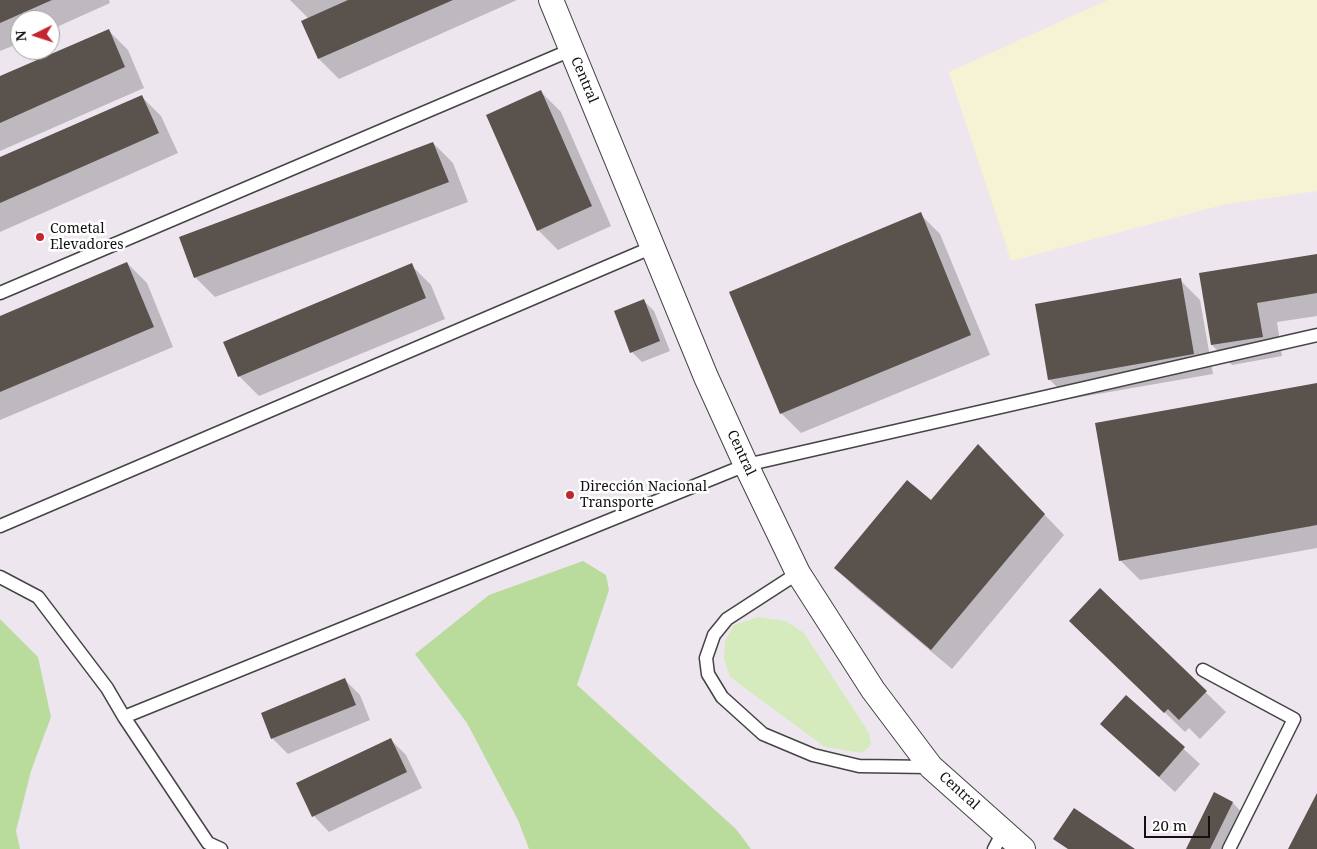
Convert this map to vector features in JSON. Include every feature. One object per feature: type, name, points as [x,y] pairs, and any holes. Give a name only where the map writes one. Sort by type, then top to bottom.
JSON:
[{"type":"street","name":"Central","points":[[551,0],[706,377],[798,573],[873,690],[931,767],[999,841],[1023,849]]},
{"type":"lane","points":[[0,293],[571,50]]},
{"type":"lane","points":[[0,526],[653,248]]},
{"type":"lane","points":[[124,717],[746,465],[1317,336]]},
{"type":"lane","points":[[798,573],[728,618],[714,635],[706,658],[708,674],[722,698],[763,734],[812,755],[859,766],[931,767]]},
{"type":"lane","points":[[0,577],[38,597],[107,688],[124,717],[208,843],[221,849]]},
{"type":"lane","points":[[1203,670],[1294,719],[1229,849]]},
{"type":"shaded area","points":[[0,0],[1317,0],[1317,849],[0,849]]},
{"type":"shaded area","points":[[1108,0],[1317,0],[1317,191],[1226,204],[1011,261],[949,72]]},
{"type":"green space","points":[[583,561],[606,575],[609,590],[577,685],[736,829],[751,849],[529,849],[518,820],[467,723],[415,654],[489,595]]},
{"type":"green space","points":[[758,617],[786,621],[804,633],[869,733],[871,745],[862,753],[825,747],[730,677],[724,658],[725,641],[734,625]]},
{"type":"green space","points":[[0,619],[38,657],[51,717],[31,771],[16,831],[20,849],[0,849]]},
{"type":"building","points":[[0,0],[52,0],[29,10],[10,10],[10,19],[0,23]]},
{"type":"building","points":[[348,0],[453,0],[318,59],[301,21]]},
{"type":"building","points":[[109,29],[125,67],[0,123],[0,76],[37,60],[60,60],[60,50]]},
{"type":"building","points":[[541,90],[592,206],[537,231],[486,115]]},
{"type":"building","points":[[142,95],[159,133],[0,203],[0,157]]},
{"type":"building","points":[[433,142],[449,182],[194,278],[179,237]]},
{"type":"building","points":[[921,212],[971,335],[780,414],[729,292]]},
{"type":"building","points":[[1317,254],[1317,293],[1257,303],[1263,337],[1211,345],[1199,273]]},
{"type":"building","points":[[127,262],[154,327],[0,392],[0,316]]},
{"type":"building","points":[[412,263],[426,298],[238,377],[223,342]]},
{"type":"building","points":[[1181,278],[1194,354],[1048,380],[1035,304]]},
{"type":"building","points":[[644,299],[660,341],[630,353],[614,311]]},
{"type":"building","points":[[1317,383],[1317,525],[1119,561],[1095,423]]},
{"type":"building","points":[[978,444],[1045,514],[931,650],[834,568],[907,480],[931,500]]},
{"type":"building","points":[[1100,588],[1207,691],[1179,720],[1168,709],[1164,713],[1069,621]]},
{"type":"building","points":[[345,678],[356,705],[271,739],[261,713]]},
{"type":"building","points":[[1126,695],[1185,747],[1159,777],[1100,724]]},
{"type":"building","points":[[391,738],[407,772],[312,817],[296,783]]},
{"type":"building","points":[[1214,792],[1233,802],[1210,849],[1186,849]]},
{"type":"building","points":[[1317,793],[1317,849],[1288,849]]},
{"type":"building","points":[[1074,808],[1135,849],[1068,849],[1053,839]]},
{"type":"place","name":"Cometal Elevadores","points":[[40,237]]},
{"type":"place","name":"Dirección Nacional Transporte","points":[[570,495]]}]
